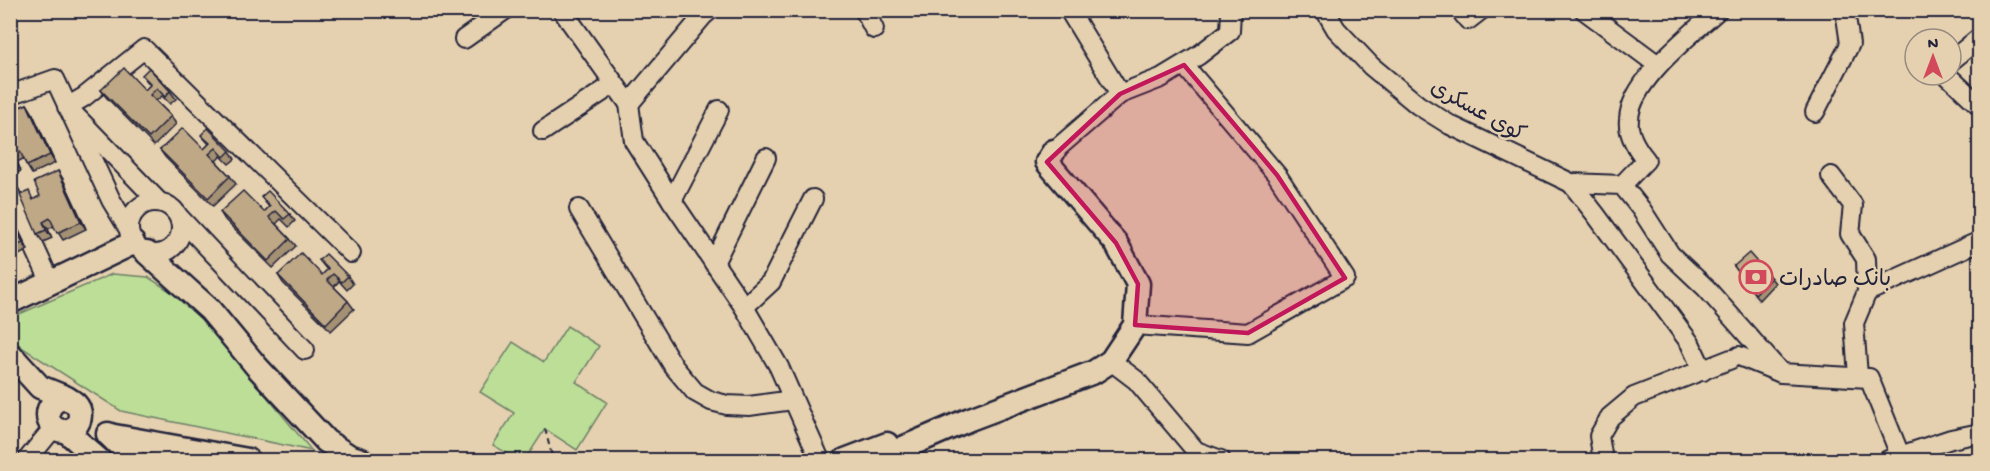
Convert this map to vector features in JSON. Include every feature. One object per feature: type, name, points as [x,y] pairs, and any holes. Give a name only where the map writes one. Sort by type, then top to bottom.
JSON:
[{"type":"main road","points":[[875,460],[970,419],[1094,372],[1111,361],[1134,325],[1138,284],[1116,243],[1047,162],[1054,151]]},
{"type":"main road","points":[[10,302],[136,242],[210,310],[257,367],[326,441],[349,456],[360,460]]},
{"type":"main road","points":[[10,354],[40,387],[74,405],[134,460]]},
{"type":"main road","points":[[845,460],[1111,361]]},
{"type":"main road","points":[[40,387],[56,426],[99,460]]},
{"type":"main road","points":[[56,426],[74,428],[80,421],[74,405]]},
{"type":"main road","points":[[108,435],[248,460]]},
{"type":"main road","points":[[183,460],[192,455],[207,452]]},
{"type":"street","points":[[464,39],[505,10]]},
{"type":"street","points":[[562,10],[629,104],[634,141],[744,307],[779,367],[820,460]]},
{"type":"street","points":[[864,10],[874,29]]},
{"type":"street","points":[[1069,10],[1120,94]]},
{"type":"street","points":[[1054,151],[1120,94],[1161,78],[1184,65],[1230,31],[1231,10]]},
{"type":"street","name":"کوی عسکری","points":[[1325,10],[1336,29],[1371,66],[1418,105],[1450,125],[1570,183]]},
{"type":"street","points":[[1460,10],[1468,20],[1481,10]]},
{"type":"street","points":[[1570,183],[1622,185],[1646,160],[1634,145],[1628,119],[1636,94],[1658,65],[1718,10]]},
{"type":"street","points":[[1815,112],[1850,44],[1845,10]]},
{"type":"street","points":[[629,104],[705,12]]},
{"type":"street","points":[[1596,14],[1658,65]]},
{"type":"street","points":[[1963,51],[1980,37]]},
{"type":"street","points":[[67,107],[84,97],[144,49],[351,254]]},
{"type":"street","points":[[1134,325],[1248,333],[1345,278],[1277,176],[1184,65]]},
{"type":"street","points":[[10,95],[55,79],[111,200],[136,242],[156,254],[171,248],[179,237],[181,224],[179,217]]},
{"type":"street","points":[[543,131],[614,84]]},
{"type":"street","points":[[1960,87],[1980,105]]},
{"type":"street","points":[[67,107],[159,202]]},
{"type":"street","points":[[672,201],[719,110]]},
{"type":"street","points":[[714,263],[766,158]]},
{"type":"street","points":[[1831,176],[1853,205],[1850,234],[1866,259],[1867,292],[1854,323],[1858,376]]},
{"type":"street","points":[[1570,183],[1690,343],[1703,371]]},
{"type":"street","points":[[1622,185],[1670,254],[1706,288],[1781,373]]},
{"type":"street","points":[[10,194],[51,283]]},
{"type":"street","points":[[744,307],[771,282],[813,199]]},
{"type":"street","points":[[136,242],[132,214],[138,208],[151,202],[167,205],[305,350]]},
{"type":"street","points":[[579,209],[674,367],[694,392],[711,401],[727,405],[749,406],[793,400]]},
{"type":"street","points":[[1867,292],[1980,241]]},
{"type":"street","points":[[1603,460],[1599,435],[1610,417],[1634,397],[1735,357],[1781,373],[1869,378],[1896,459],[1951,439],[1980,434]]},
{"type":"street","points":[[1111,361],[1136,380],[1196,451],[1221,460]]},
{"type":"street","points":[[27,460],[56,426]]},
{"type":"path","points":[[545,429],[553,460]]},
{"type":"highlighted area","points":[[1184,65],[1277,175],[1345,278],[1248,333],[1135,325],[1138,284],[1116,243],[1047,162],[1120,94]]},
{"type":"green space","points":[[112,274],[148,277],[190,304],[312,451],[121,411],[15,343],[11,335],[10,318]]},
{"type":"green space","points":[[567,326],[599,346],[576,382],[607,402],[577,450],[545,429],[525,460],[518,460],[493,445],[514,413],[480,392],[513,342],[544,362]]},
{"type":"building","points":[[124,68],[145,90],[151,84],[142,75],[149,68],[170,91],[165,97],[157,88],[150,95],[171,116],[149,138],[101,90]]},
{"type":"building","points":[[27,104],[50,155],[27,166],[20,151],[12,155],[16,163],[10,166],[10,111]]},
{"type":"building","points":[[183,128],[204,149],[210,143],[201,135],[208,128],[230,151],[224,157],[216,148],[209,154],[230,176],[208,198],[160,150]]},
{"type":"building","points":[[58,171],[81,222],[57,233],[50,218],[43,222],[46,230],[37,234],[20,195],[29,191],[33,200],[40,196],[34,182]]},
{"type":"building","points":[[243,191],[264,212],[270,206],[261,197],[268,191],[290,214],[284,219],[276,211],[269,217],[290,239],[268,261],[220,212]]},
{"type":"building","points":[[10,216],[23,243],[13,247],[10,241]]},
{"type":"building","points":[[301,253],[322,275],[328,269],[319,260],[326,254],[348,276],[342,282],[333,274],[327,280],[348,301],[326,324],[278,275]]},
{"type":"building","name":"بانک صادرات","points":[[1749,253],[1771,278],[1755,294],[1734,266]]},
{"type":"place","name":"بانک صادرات","points":[[1756,277]]}]
